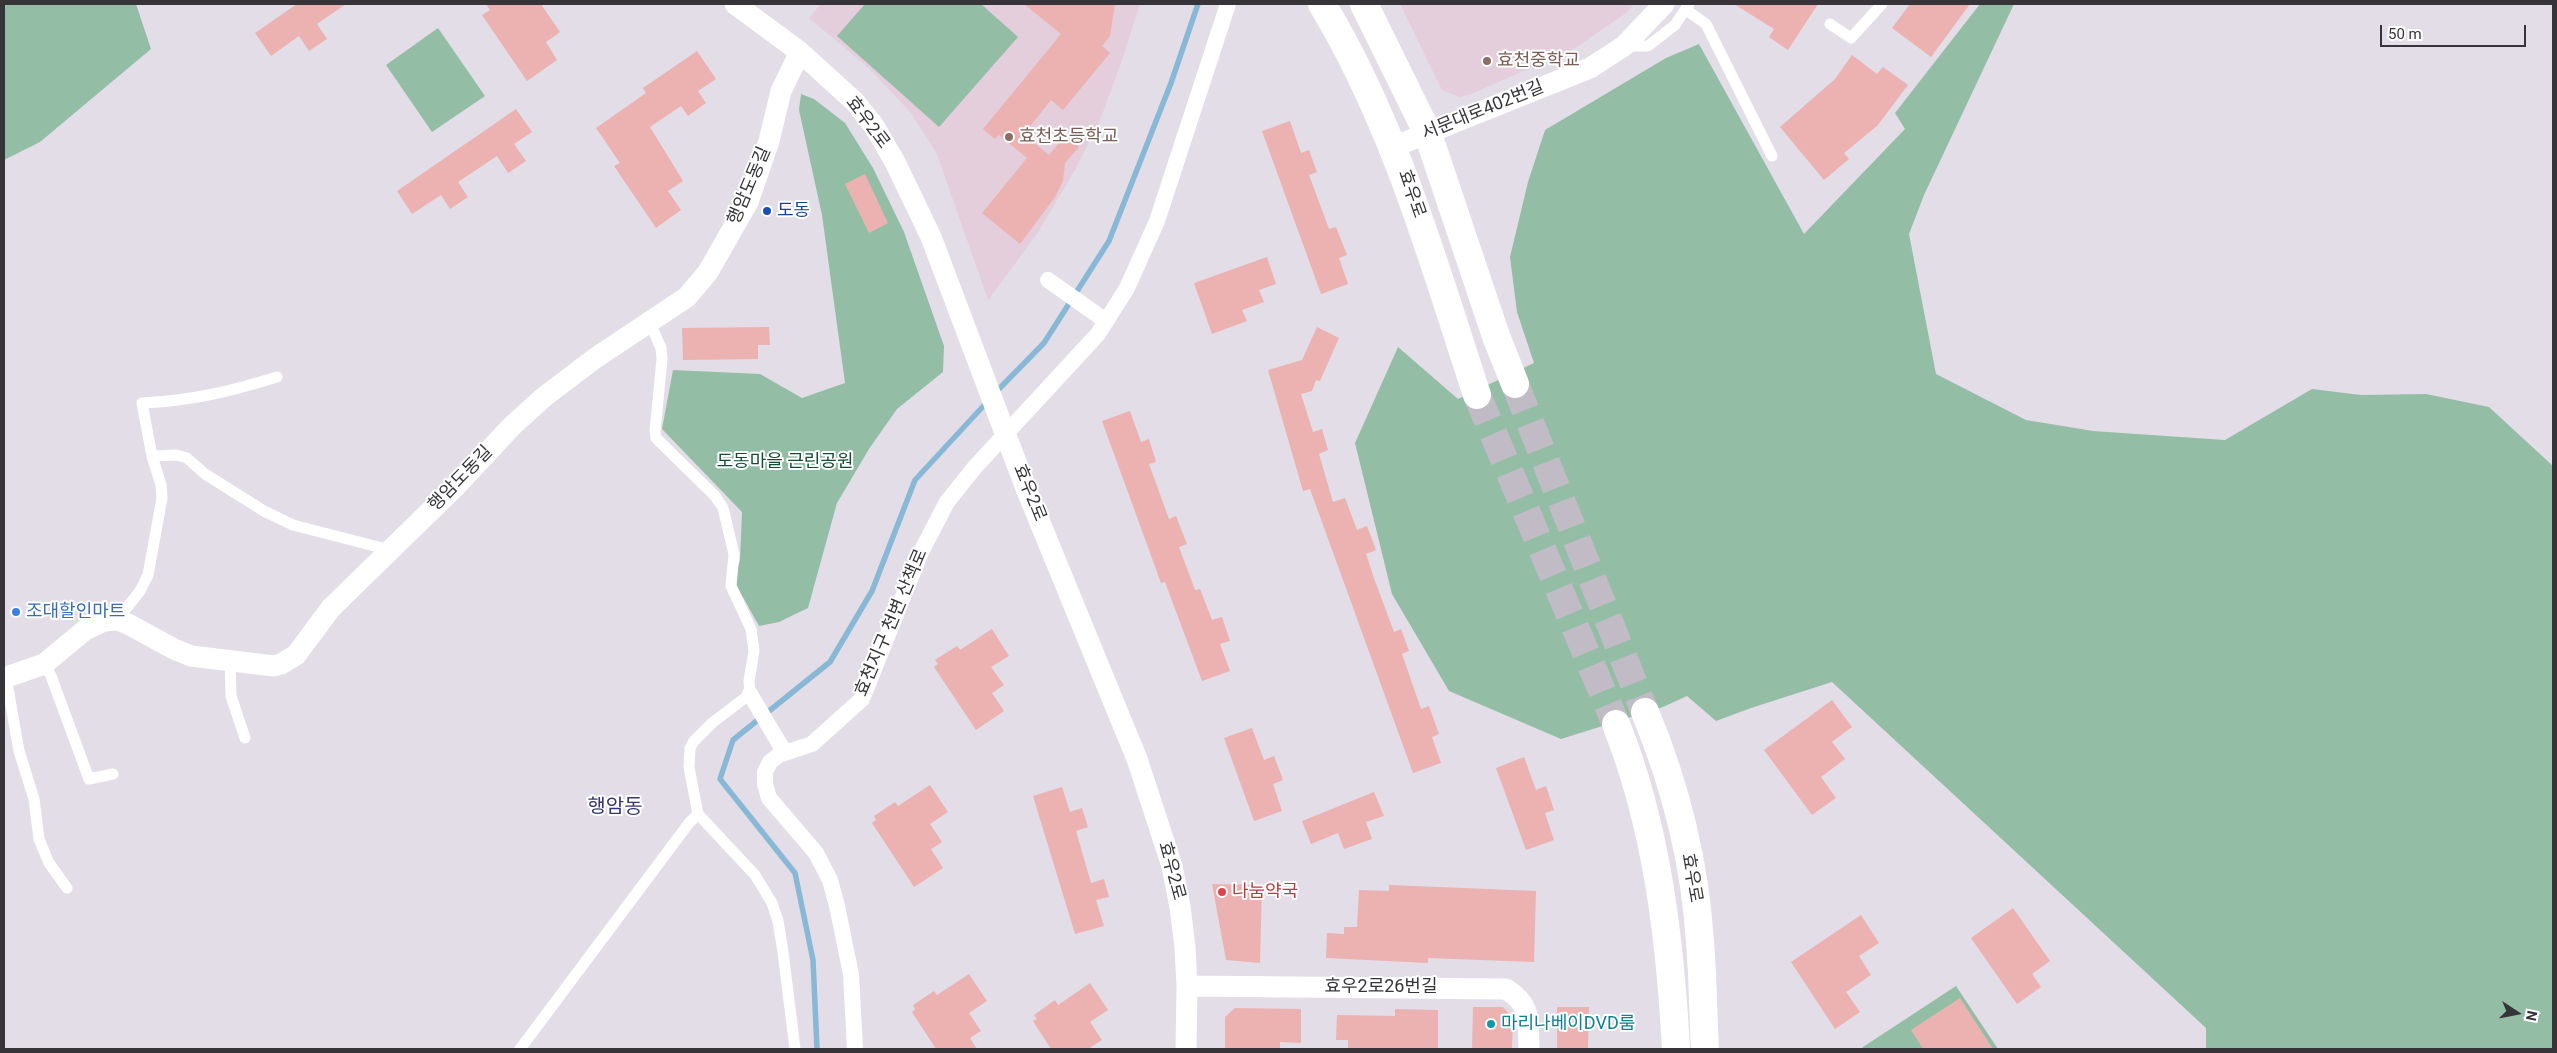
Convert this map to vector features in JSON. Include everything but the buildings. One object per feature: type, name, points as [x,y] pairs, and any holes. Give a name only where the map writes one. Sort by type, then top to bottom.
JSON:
[{"type":"main road","name":"효우로","points":[[1322,4],[1349,48],[1402,169],[1477,395]]},
{"type":"main road","name":"효우로","points":[[1364,4],[1428,134],[1496,336],[1515,384]]},
{"type":"main road","name":"효우로","points":[[1645,712],[1671,780],[1692,879],[1700,940],[1705,1049]]},
{"type":"main road","name":"효우로","points":[[1616,724],[1628,756],[1649,829],[1669,957],[1676,1049]]},
{"type":"street","name":"효우2로","points":[[734,4],[800,52],[855,102],[874,126],[895,162],[931,237],[1028,491],[1137,759],[1172,866],[1180,907],[1187,986],[1186,1049]]},
{"type":"street","name":"효천지구 천변 산책로","points":[[855,1049],[850,974],[830,880],[816,853],[769,798],[764,784],[765,772],[770,762],[785,753],[812,744],[862,699],[921,552],[947,502],[975,467],[1098,334],[1101,317],[1126,288],[1157,221],[1228,4]]},
{"type":"street","name":"서문대로402번길","points":[[1393,147],[1590,68],[1624,46],[1664,4]]},
{"type":"street","name":"행암도동길","points":[[118,620],[191,656],[274,666],[296,655],[331,608],[454,488],[512,426],[544,397],[594,359],[687,298],[708,272],[748,202],[769,141],[781,91],[800,52]]},
{"type":"street","points":[[1052,282],[1101,317]]},
{"type":"street","points":[[5,678],[44,664],[85,630],[104,621],[118,620]]},
{"type":"street","points":[[753,699],[785,753]]},
{"type":"street","name":"효우2로26번길","points":[[1187,986],[1506,989],[1519,997],[1525,1006],[1528,1019],[1528,1049]]},
{"type":"lane","points":[[1830,24],[1851,38],[1882,4]]},
{"type":"lane","points":[[1624,46],[1648,46],[1674,25],[1688,7],[1706,24],[1772,156]]},
{"type":"lane","points":[[650,323],[661,348],[662,359],[656,438],[705,484],[723,508],[734,554],[731,586],[751,629],[754,651],[749,681],[753,699],[712,723],[690,748],[689,766],[698,814],[755,875],[772,903],[778,921],[783,952],[795,1049]]},
{"type":"lane","points":[[118,620],[140,591],[148,575],[162,498],[161,485],[152,456],[142,403],[178,402],[220,394],[277,378]]},
{"type":"lane","points":[[152,456],[176,455],[187,458],[205,474],[264,511],[292,525],[390,550]]},
{"type":"lane","points":[[230,660],[232,696],[246,738]]},
{"type":"lane","points":[[44,664],[51,676],[89,780],[114,774]]},
{"type":"lane","points":[[5,678],[19,751],[34,799],[39,839],[49,863],[67,888]]},
{"type":"lane","points":[[520,1049],[689,823],[698,814]]},
{"type":"shaded area","name":"효천초등학교","points":[[821,4],[1140,4],[1100,120],[1076,168],[1037,234],[988,300],[937,154],[911,113],[870,69],[809,18]]},
{"type":"shaded area","name":"효천중학교","points":[[1400,4],[1634,4],[1626,13],[1574,49],[1471,94],[1459,97],[1442,90]]},
{"type":"green space","points":[[4,4],[136,4],[151,49],[40,142],[4,160]]},
{"type":"green space","points":[[865,4],[981,4],[1018,37],[939,127],[837,36]]},
{"type":"green space","points":[[1980,4],[2014,4],[1924,195],[1909,234],[1936,374],[2026,420],[2093,431],[2225,440],[2312,389],[2361,395],[2426,394],[2489,407],[2553,466],[2553,1049],[2206,1049],[2206,1028],[1832,682],[1716,721],[1687,696],[1663,707],[1561,739],[1449,691],[1392,594],[1355,443],[1398,347],[1458,399],[1534,363],[1517,312],[1510,257],[1528,182],[1545,130],[1666,58],[1699,44],[1804,234],[1905,129],[1895,113]]},
{"type":"green space","points":[[438,28],[485,96],[432,132],[386,65]]},
{"type":"green space","name":"도동마을 근린공원","points":[[801,94],[814,99],[845,123],[873,168],[904,232],[944,346],[943,372],[897,409],[869,449],[837,503],[808,608],[779,622],[759,626],[734,581],[740,560],[742,512],[662,429],[673,370],[760,374],[802,398],[845,383],[822,215],[799,110]]},
{"type":"green space","points":[[1956,986],[1998,1049],[1861,1049],[1863,1047]]},
{"type":"waterway","points":[[996,392],[1044,343],[1109,241],[1171,83],[1198,4]]},
{"type":"waterway","points":[[817,1049],[813,960],[795,873],[720,779],[733,740],[830,662],[872,591],[915,480],[988,401]]},
{"type":"tunnel","points":[[1515,384],[1645,712]]},
{"type":"tunnel","points":[[1477,395],[1616,724]]},
{"type":"place","name":"효천중학교","points":[[1487,61]]},
{"type":"place","name":"효천초등학교","points":[[1009,137]]},
{"type":"place","name":"도동","points":[[767,211]]},
{"type":"place","name":"조대할인마트","points":[[16,612]]},
{"type":"place","name":"나눔약국","points":[[1222,892]]},
{"type":"place","name":"마리나베이DVD룸","points":[[1491,1024]]},
{"type":"district","name":"행암동","points":[[615,808]]}]
